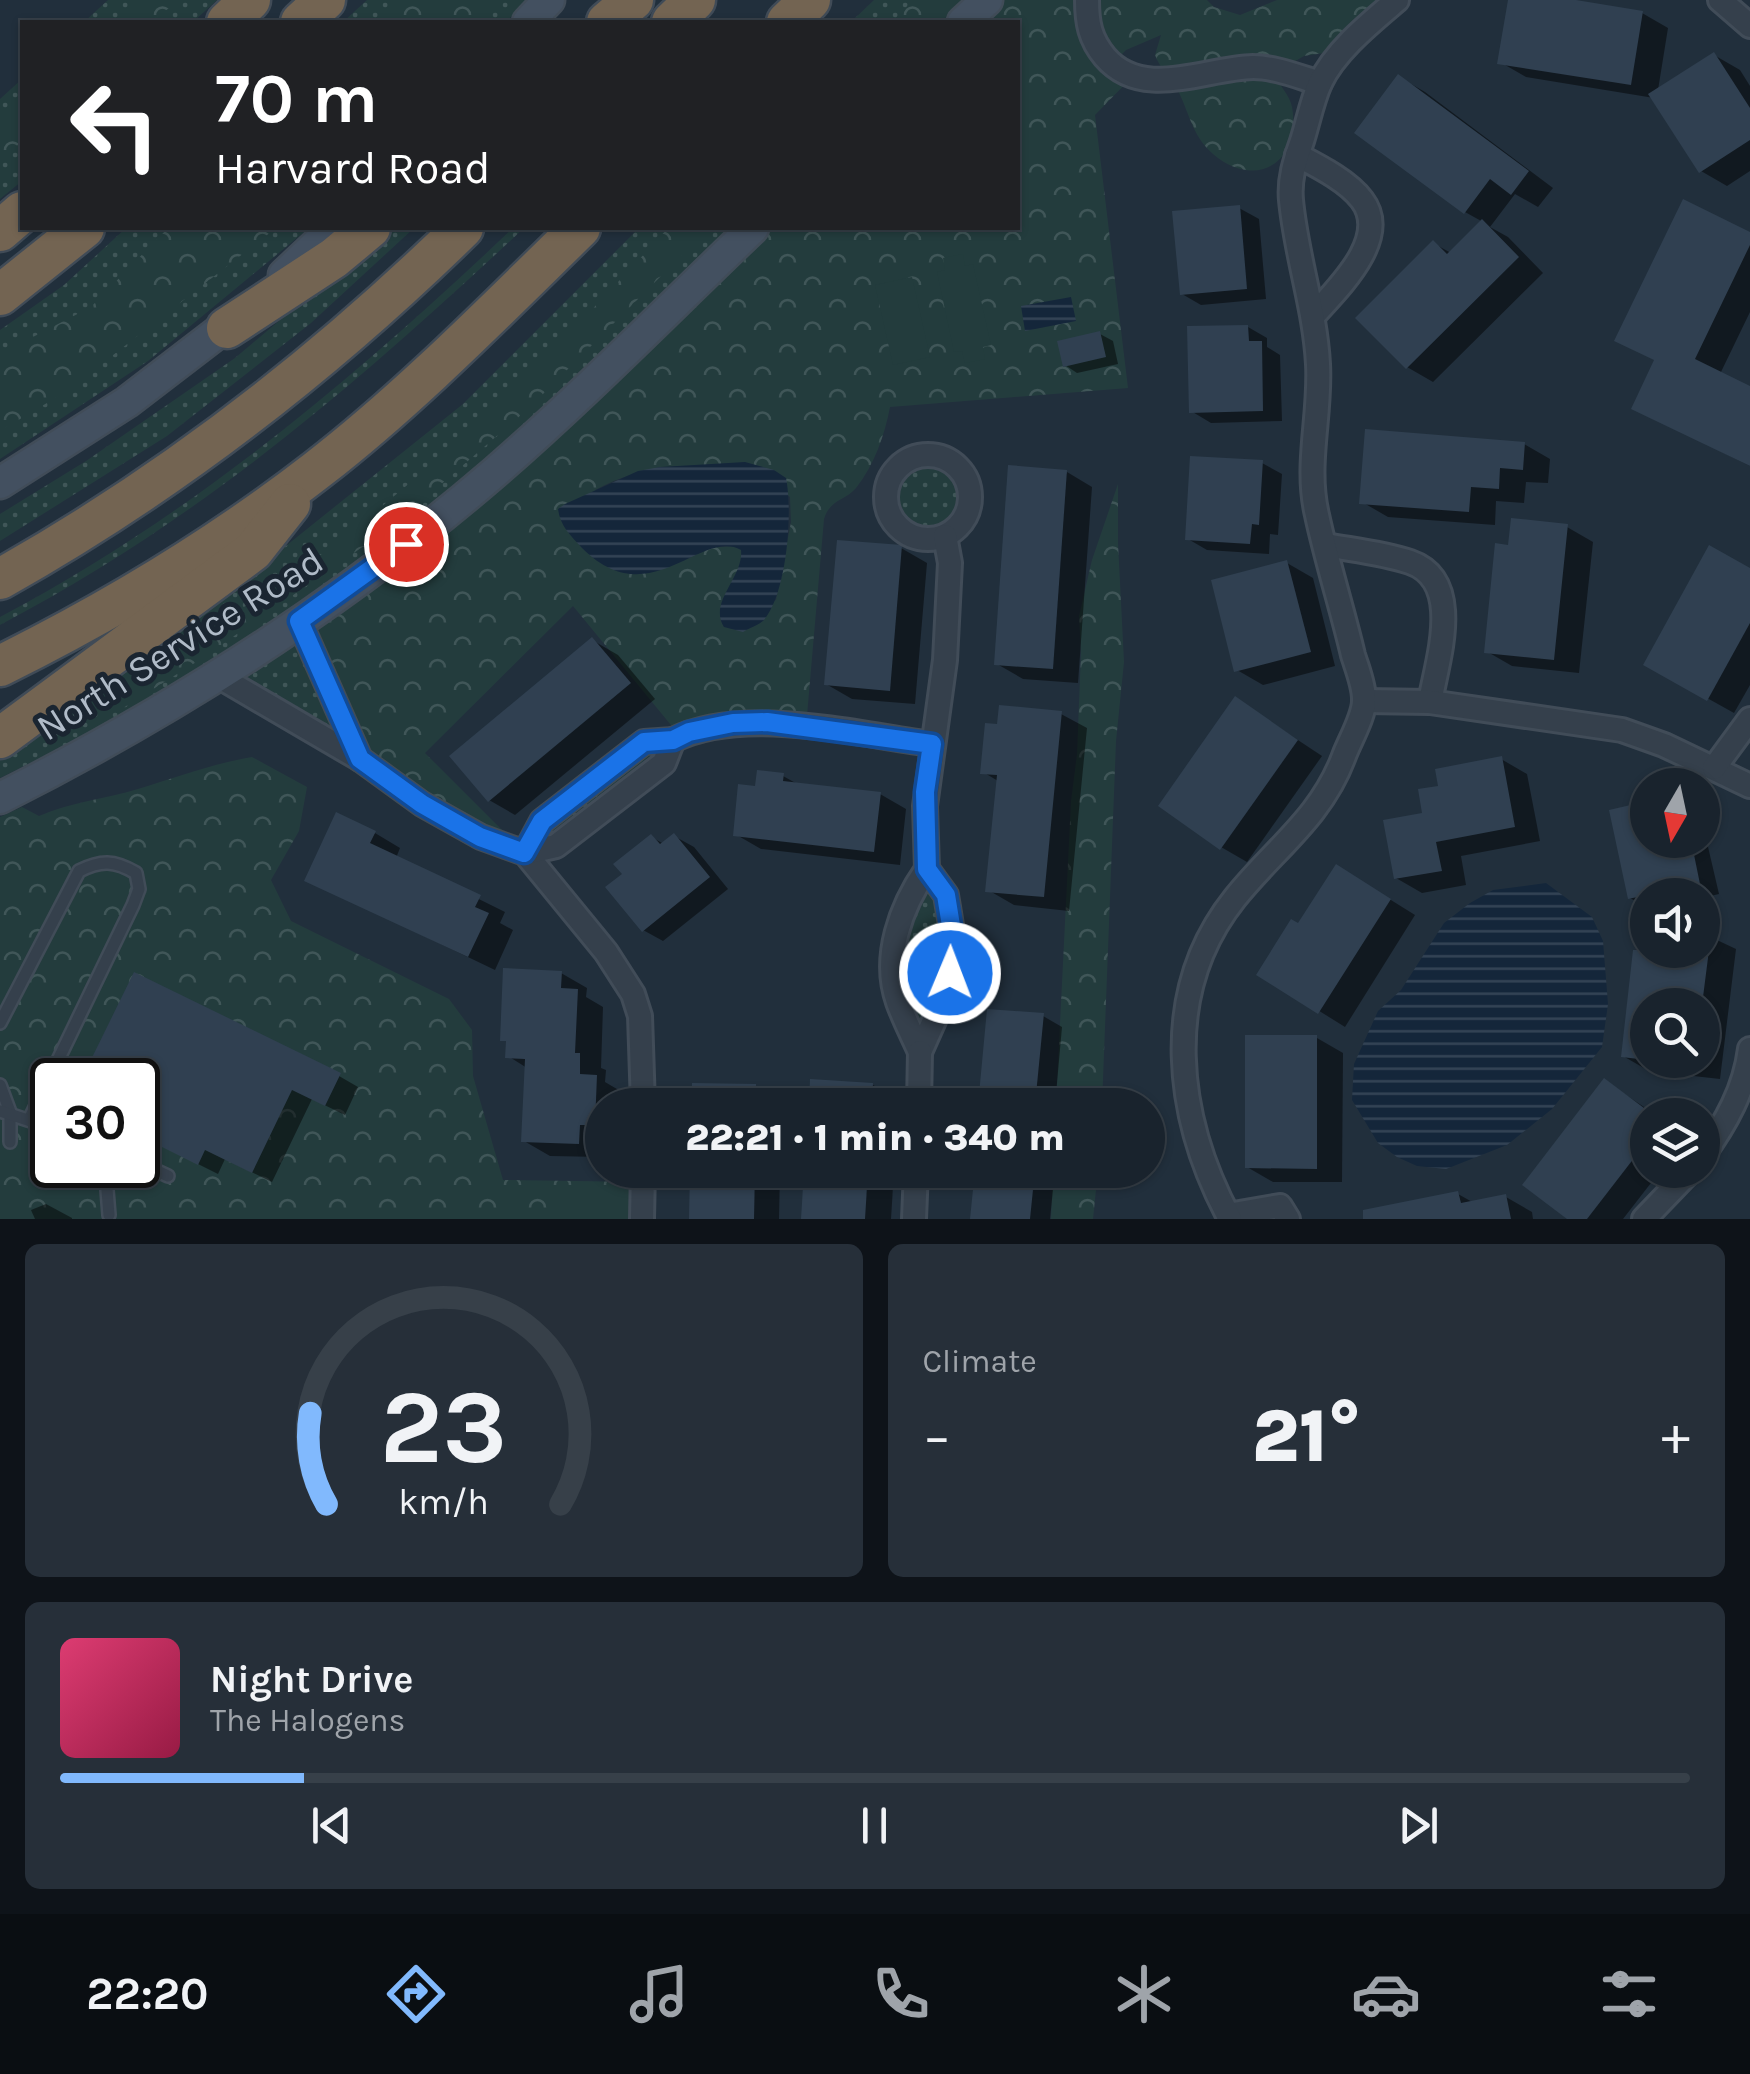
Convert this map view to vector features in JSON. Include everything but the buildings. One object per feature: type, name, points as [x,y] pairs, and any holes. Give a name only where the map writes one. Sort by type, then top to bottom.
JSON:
[{"type":"highway","points":[[228,20],[250,0]]},
{"type":"highway","points":[[303,20],[324,0]]},
{"type":"highway","points":[[610,20],[633,0]]},
{"type":"highway","points":[[674,20],[696,0]]},
{"type":"highway","points":[[790,20],[810,0]]},
{"type":"highway","points":[[0,231],[20,214]]},
{"type":"highway","points":[[0,295],[81,230]]},
{"type":"highway","points":[[228,328],[334,258],[368,230]]},
{"type":"highway","points":[[0,579],[120,507],[257,410],[365,320],[460,230]]},
{"type":"highway","points":[[0,666],[150,586],[318,470],[451,353],[578,230]]},
{"type":"highway","points":[[0,738],[253,551],[318,470]]},
{"type":"main road","points":[[530,20],[549,0]]},
{"type":"main road","points":[[965,20],[987,0]]},
{"type":"main road","points":[[0,483],[93,426],[228,328],[332,230]]},
{"type":"main road","name":"North Service Road","points":[[0,798],[149,718],[360,580],[493,474],[750,230]]},
{"type":"street","points":[[1087,0],[1087,22],[1096,46],[1111,63],[1133,76],[1154,81],[1224,68],[1258,67],[1320,84]]},
{"type":"street","points":[[1288,1219],[1280,1206],[1229,1217],[1210,1181],[1192,1125],[1181,1051],[1189,988],[1212,932],[1235,898],[1292,839],[1336,778],[1365,701],[1316,514],[1312,470],[1319,390],[1314,316],[1291,205],[1291,174],[1320,84],[1330,66],[1397,0]]},
{"type":"street","points":[[1720,0],[1750,26]]},
{"type":"street","points":[[1297,154],[1361,198],[1371,223],[1366,248],[1314,316]]},
{"type":"street","points":[[919,1088],[920,1052],[945,996],[955,950],[946,895],[927,869],[925,792],[945,660],[950,562],[945,536]]},
{"type":"street","points":[[1326,545],[1414,562],[1436,582],[1444,605],[1430,702]]},
{"type":"street","points":[[299,621],[360,759]]},
{"type":"street","points":[[218,676],[360,759],[422,804],[480,837],[524,853],[606,952],[632,994],[640,1016],[643,1088]]},
{"type":"street","points":[[1365,701],[1430,702],[1574,720],[1622,730],[1714,768],[1750,718]]},
{"type":"street","points":[[524,853],[556,846],[664,763],[673,740],[689,732],[733,723],[767,722],[932,744]]},
{"type":"street","points":[[1720,771],[1750,786]]},
{"type":"street","points":[[920,1052],[896,998],[893,944],[910,894],[927,869]]},
{"type":"street","points":[[1720,1131],[1748,1068],[1750,1048]]},
{"type":"street","points":[[642,1219],[643,1188]]},
{"type":"street","points":[[914,1219],[915,1188]]},
{"type":"street","points":[[1644,1219],[1674,1188]]},
{"type":"lane","points":[[0,1024],[78,871],[100,861],[121,864],[136,873],[139,889],[134,905],[29,1120],[5,1112]]},
{"type":"lane","points":[[0,1085],[10,1142]]},
{"type":"lane","points":[[160,1172],[168,1176]]},
{"type":"lane","points":[[107,1188],[109,1215]]},
{"type":"green space","points":[[108,0],[217,0],[195,20],[86,20]]},
{"type":"green space","points":[[138,0],[180,0],[153,20],[116,20]]},
{"type":"green space","points":[[367,0],[527,0],[508,20],[345,20]]},
{"type":"green space","points":[[405,0],[498,0],[478,20],[380,20]]},
{"type":"green space","points":[[874,0],[965,0],[943,20],[853,20]]},
{"type":"green space","points":[[913,0],[960,0],[938,20],[894,20]]},
{"type":"green space","points":[[987,0],[1207,0],[1214,7],[1240,15],[1277,0],[1397,0],[1337,51],[1304,56],[1273,74],[1291,103],[1293,126],[1283,156],[1260,170],[1229,165],[1200,139],[1176,87],[1155,55],[1161,35],[1126,50],[1118,58],[1133,76],[1095,115],[1128,388],[890,407],[868,470],[824,519],[806,727],[680,736],[573,606],[425,753],[525,853],[360,759],[299,621],[360,579],[751,230],[1020,230],[1020,20],[965,20]],"holes":[[[745,462],[790,497],[791,522],[776,600],[724,627],[721,608],[738,570],[742,550],[735,546],[720,547],[595,490],[652,470]]]},
{"type":"green space","points":[[20,81],[20,183],[0,199],[0,99]]},
{"type":"green space","points":[[20,104],[20,143],[0,158],[0,121]]},
{"type":"green space","points":[[124,230],[307,230],[148,361],[0,459],[0,330],[64,285]]},
{"type":"green space","points":[[166,230],[273,230],[67,391],[0,431],[0,354],[91,307]]},
{"type":"green space","points":[[387,230],[412,230],[311,323],[167,436],[0,541],[0,514],[86,461],[235,358]]},
{"type":"green space","points":[[511,230],[522,230],[339,394],[276,444],[144,540],[0,625],[0,617],[140,534],[270,440]]},
{"type":"green space","points":[[637,230],[727,230],[511,443],[324,590],[137,710],[0,778],[0,760],[252,573],[463,404]]},
{"type":"green space","points":[[666,230],[707,230],[529,408],[394,525],[201,659],[123,708],[102,710],[102,696],[282,582],[404,488],[584,318]]},
{"type":"green space","points":[[963,254],[965,266],[973,264],[991,345],[983,347],[985,359],[965,363],[962,351],[954,352],[937,272],[945,270],[943,258]]},
{"type":"green space","points":[[912,277],[930,357],[893,365],[875,285]]},
{"type":"green space","points":[[928,455],[944,458],[963,474],[970,497],[967,513],[951,532],[928,539],[912,536],[893,520],[886,497],[889,481],[905,462]]},
{"type":"green space","points":[[1118,484],[1124,662],[1116,741],[1103,1088],[1057,1088],[1071,801],[1077,754],[1079,616],[1092,560]]},
{"type":"green space","points":[[300,641],[347,742],[238,678]]},
{"type":"green space","points":[[673,740],[664,763],[525,853],[644,742]]},
{"type":"green space","points":[[252,757],[307,787],[299,831],[271,880],[291,921],[449,999],[472,1030],[473,1076],[503,1180],[585,1181],[585,1188],[643,1188],[642,1219],[0,1219],[0,817],[22,807],[39,816]]},
{"type":"green space","points":[[927,869],[955,949],[920,1052],[896,998],[910,894]]},
{"type":"green space","points":[[1052,1188],[1096,1188],[1093,1219],[1051,1219]]},
{"type":"green space","points":[[550,1198],[610,1198],[610,1219],[550,1219]]},
{"type":"water","points":[[1071,297],[1076,321],[1025,331],[1021,306]]},
{"type":"water","points":[[745,462],[774,470],[786,478],[789,511],[783,572],[772,608],[764,620],[743,632],[724,627],[720,618],[741,550],[725,546],[651,573],[630,574],[607,567],[582,548],[559,515],[558,509],[565,504],[638,471]]},
{"type":"water","points":[[1546,883],[1592,917],[1603,941],[1608,1004],[1602,1047],[1552,1109],[1507,1145],[1446,1169],[1417,1166],[1397,1157],[1378,1143],[1352,1100],[1354,1064],[1378,1011],[1401,990],[1444,923],[1470,903],[1493,890]]},
{"type":"route","points":[[406,544],[299,621],[360,759],[422,804],[480,837],[524,853],[542,821],[644,742],[673,740],[689,732],[733,723],[767,722],[932,744],[925,792],[927,869],[946,895],[955,950],[950,973]]}]
